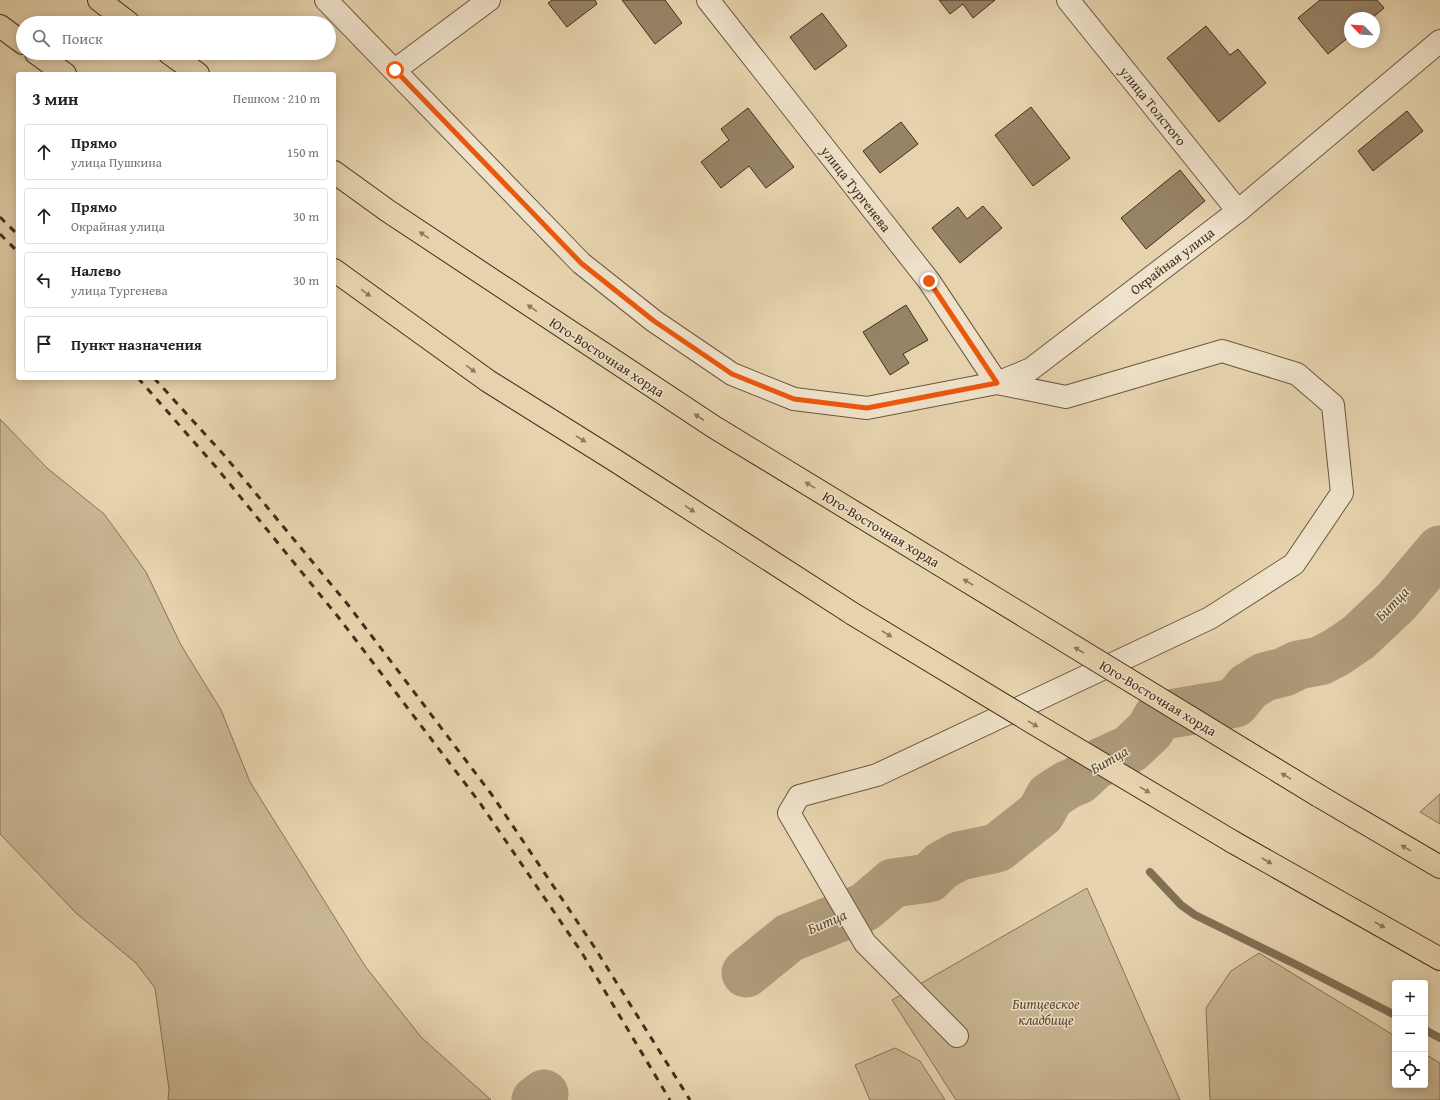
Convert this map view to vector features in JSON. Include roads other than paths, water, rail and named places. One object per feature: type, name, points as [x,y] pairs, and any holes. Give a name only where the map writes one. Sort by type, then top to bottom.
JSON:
[{"type":"main road","points":[[99,0],[120,16]]},
{"type":"main road","points":[[0,26],[16,38]]},
{"type":"main road","points":[[46,60],[62,72]]},
{"type":"main road","points":[[179,60],[195,72]]},
{"type":"main road","name":"Юго-Восточная хорда","points":[[336,173],[394,216],[714,427],[1319,796],[1440,868]]},
{"type":"main road","points":[[336,271],[488,381],[616,461],[853,614],[1036,726],[1233,842],[1440,959]]},
{"type":"street","name":"Окрайная улица","points":[[326,0],[581,263],[654,321],[732,374],[739,377],[794,399],[867,408],[997,383],[1031,369],[1238,211],[1440,41]]},
{"type":"street","points":[[395,70],[489,0]]},
{"type":"street","name":"улица Тургенева","points":[[708,0],[929,281],[997,383]]},
{"type":"street","name":"улица Толстого","points":[[1068,0],[1238,211]]},
{"type":"street","points":[[957,1036],[864,943],[789,813],[799,796],[877,774],[1210,618],[1294,564],[1342,493],[1333,405],[1297,374],[1222,351],[1066,396],[997,383]]},
{"type":"waterway","name":"Битца","points":[[746,973],[789,938],[865,907],[893,883],[929,878],[941,866],[959,856],[997,848],[1041,813],[1050,796],[1067,785],[1079,780],[1095,765],[1130,749],[1150,730],[1158,716],[1235,703],[1248,687],[1264,677],[1284,672],[1298,665],[1320,661],[1337,652],[1359,637],[1397,601],[1440,550]]},
{"type":"waterway","points":[[1150,872],[1181,905],[1195,915],[1392,1013]]},
{"type":"waterway","points":[[1428,1032],[1440,1038]]},
{"type":"waterway","name":"Битца","points":[[536,1100],[544,1094]]},
{"type":"railway","points":[[0,217],[16,233]]},
{"type":"railway","points":[[0,234],[16,250]]},
{"type":"railway","points":[[140,380],[216,467],[339,618],[480,803],[582,953],[670,1100]]},
{"type":"railway","points":[[156,380],[224,455],[349,606],[492,795],[593,945],[690,1100]]},
{"type":"park label","name":"Битцевское кладбище","points":[[1046,1012]]}]
